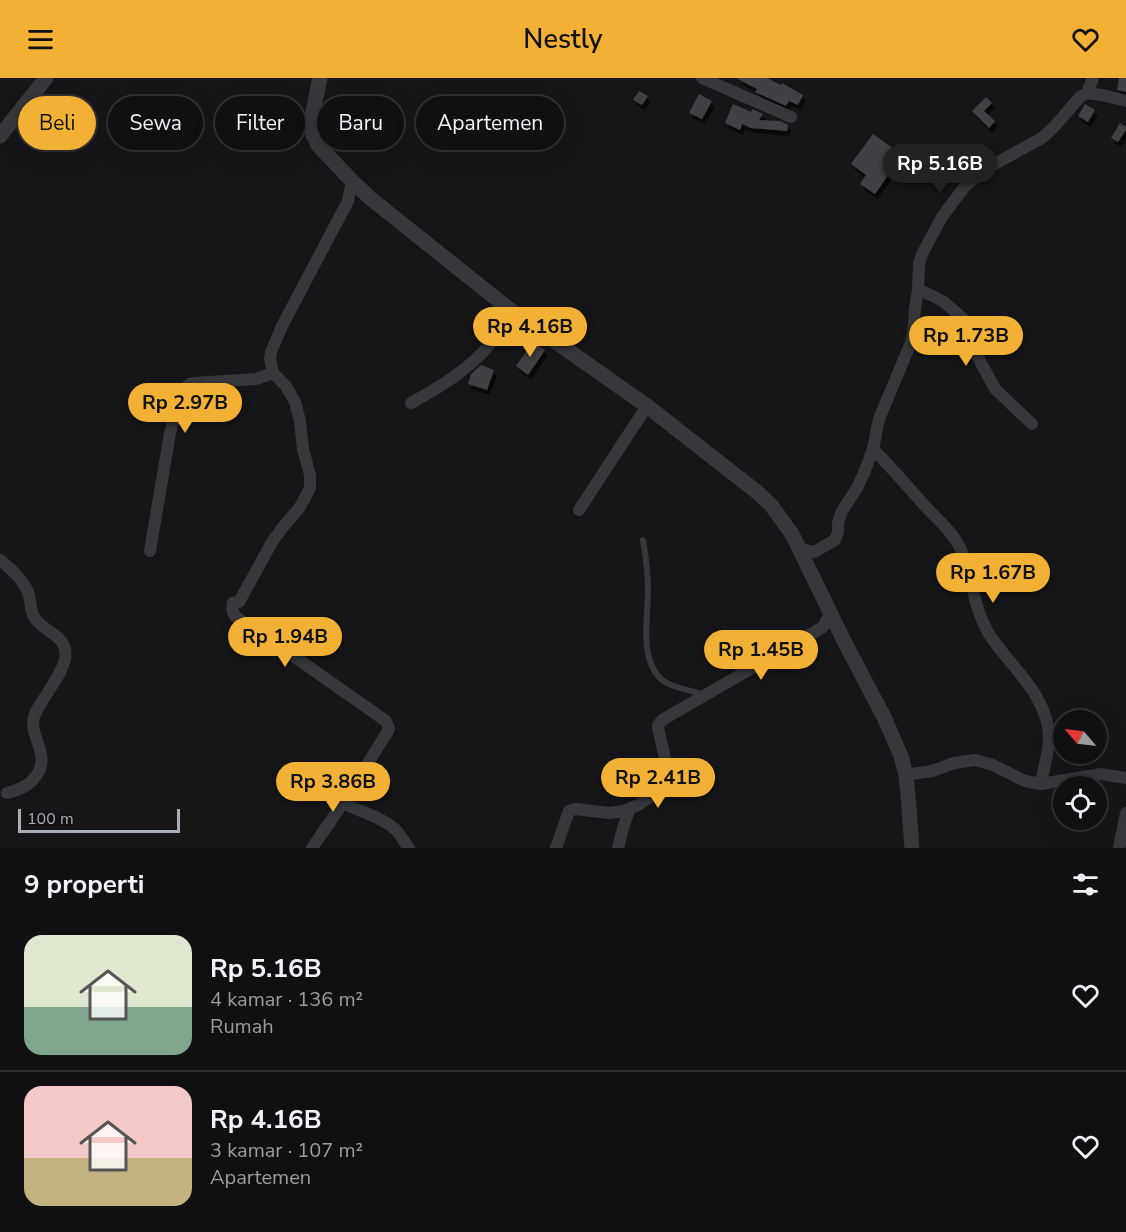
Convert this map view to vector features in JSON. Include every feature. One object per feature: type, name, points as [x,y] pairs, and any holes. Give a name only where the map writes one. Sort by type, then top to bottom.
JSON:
[{"type":"street","points":[[0,136],[46,78]]},
{"type":"street","points":[[320,78],[311,121],[313,135],[318,145],[352,181],[509,309],[647,406],[757,492],[782,519],[792,534],[866,681],[901,756],[906,775],[912,848]]},
{"type":"street","points":[[702,78],[791,117]]},
{"type":"street","points":[[1088,93],[1093,78]]},
{"type":"street","points":[[799,549],[814,552],[835,540],[842,511],[857,488],[873,449],[876,426],[912,340],[919,263],[942,217],[965,186],[991,166],[1041,138],[1054,127],[1080,97],[1088,93],[1126,101]]},
{"type":"street","points":[[312,848],[389,728],[386,722],[232,613],[233,603],[239,602],[272,542],[300,507],[310,488],[310,475],[295,402],[286,386],[273,373],[270,359],[276,340],[348,201],[352,181]]},
{"type":"street","points":[[918,290],[944,302],[967,322],[975,337],[974,348],[995,389],[1032,424]]},
{"type":"street","points":[[411,403],[445,384],[473,362],[492,342],[509,309]]},
{"type":"street","points":[[150,551],[170,433],[181,394],[185,388],[194,383],[256,379],[273,373]]},
{"type":"street","points":[[579,510],[647,406]]},
{"type":"street","points":[[873,449],[939,520],[962,550],[982,620],[988,633],[1028,683],[1042,706],[1049,740],[1041,784]]},
{"type":"street","points":[[0,560],[24,584],[29,594],[33,616],[65,646],[66,654],[59,675],[34,714],[32,723],[42,757],[42,765],[33,781],[25,787],[6,793]]},
{"type":"street","points":[[556,848],[569,811],[609,813],[628,810],[654,794],[667,779],[668,768],[658,734],[659,722],[823,627],[830,613]]},
{"type":"street","points":[[906,775],[975,760],[993,765],[1024,781],[1041,784],[1101,774],[1126,778]]},
{"type":"street","points":[[343,802],[389,825],[410,848]]},
{"type":"street","points":[[618,848],[628,810]]},
{"type":"street","points":[[1119,848],[1126,813]]},
{"type":"lane","points":[[644,540],[648,590],[646,629],[648,657],[664,681],[705,696]]},
{"type":"building","points":[[736,78],[767,78],[781,85],[782,83],[803,95],[798,105],[789,101],[786,106],[755,92],[757,89]]},
{"type":"building","points":[[1119,78],[1126,78],[1126,92],[1117,90]]},
{"type":"building","points":[[639,91],[648,96],[642,105],[633,100]]},
{"type":"building","points":[[699,94],[712,101],[702,119],[689,113]]},
{"type":"building","points":[[986,97],[992,103],[984,111],[995,121],[989,128],[972,111]]},
{"type":"building","points":[[733,104],[751,112],[752,109],[763,114],[759,120],[780,121],[788,125],[787,131],[751,128],[742,124],[740,130],[725,123]]},
{"type":"building","points":[[1085,104],[1095,110],[1088,122],[1078,116]]},
{"type":"building","points":[[1120,123],[1126,127],[1126,130],[1118,142],[1111,138]]},
{"type":"building","points":[[873,134],[900,153],[898,155],[901,157],[875,194],[860,184],[866,175],[851,164]]},
{"type":"building","points":[[533,342],[545,350],[528,375],[516,366]]},
{"type":"building","points":[[481,365],[494,370],[487,390],[468,384],[471,374]]}]
